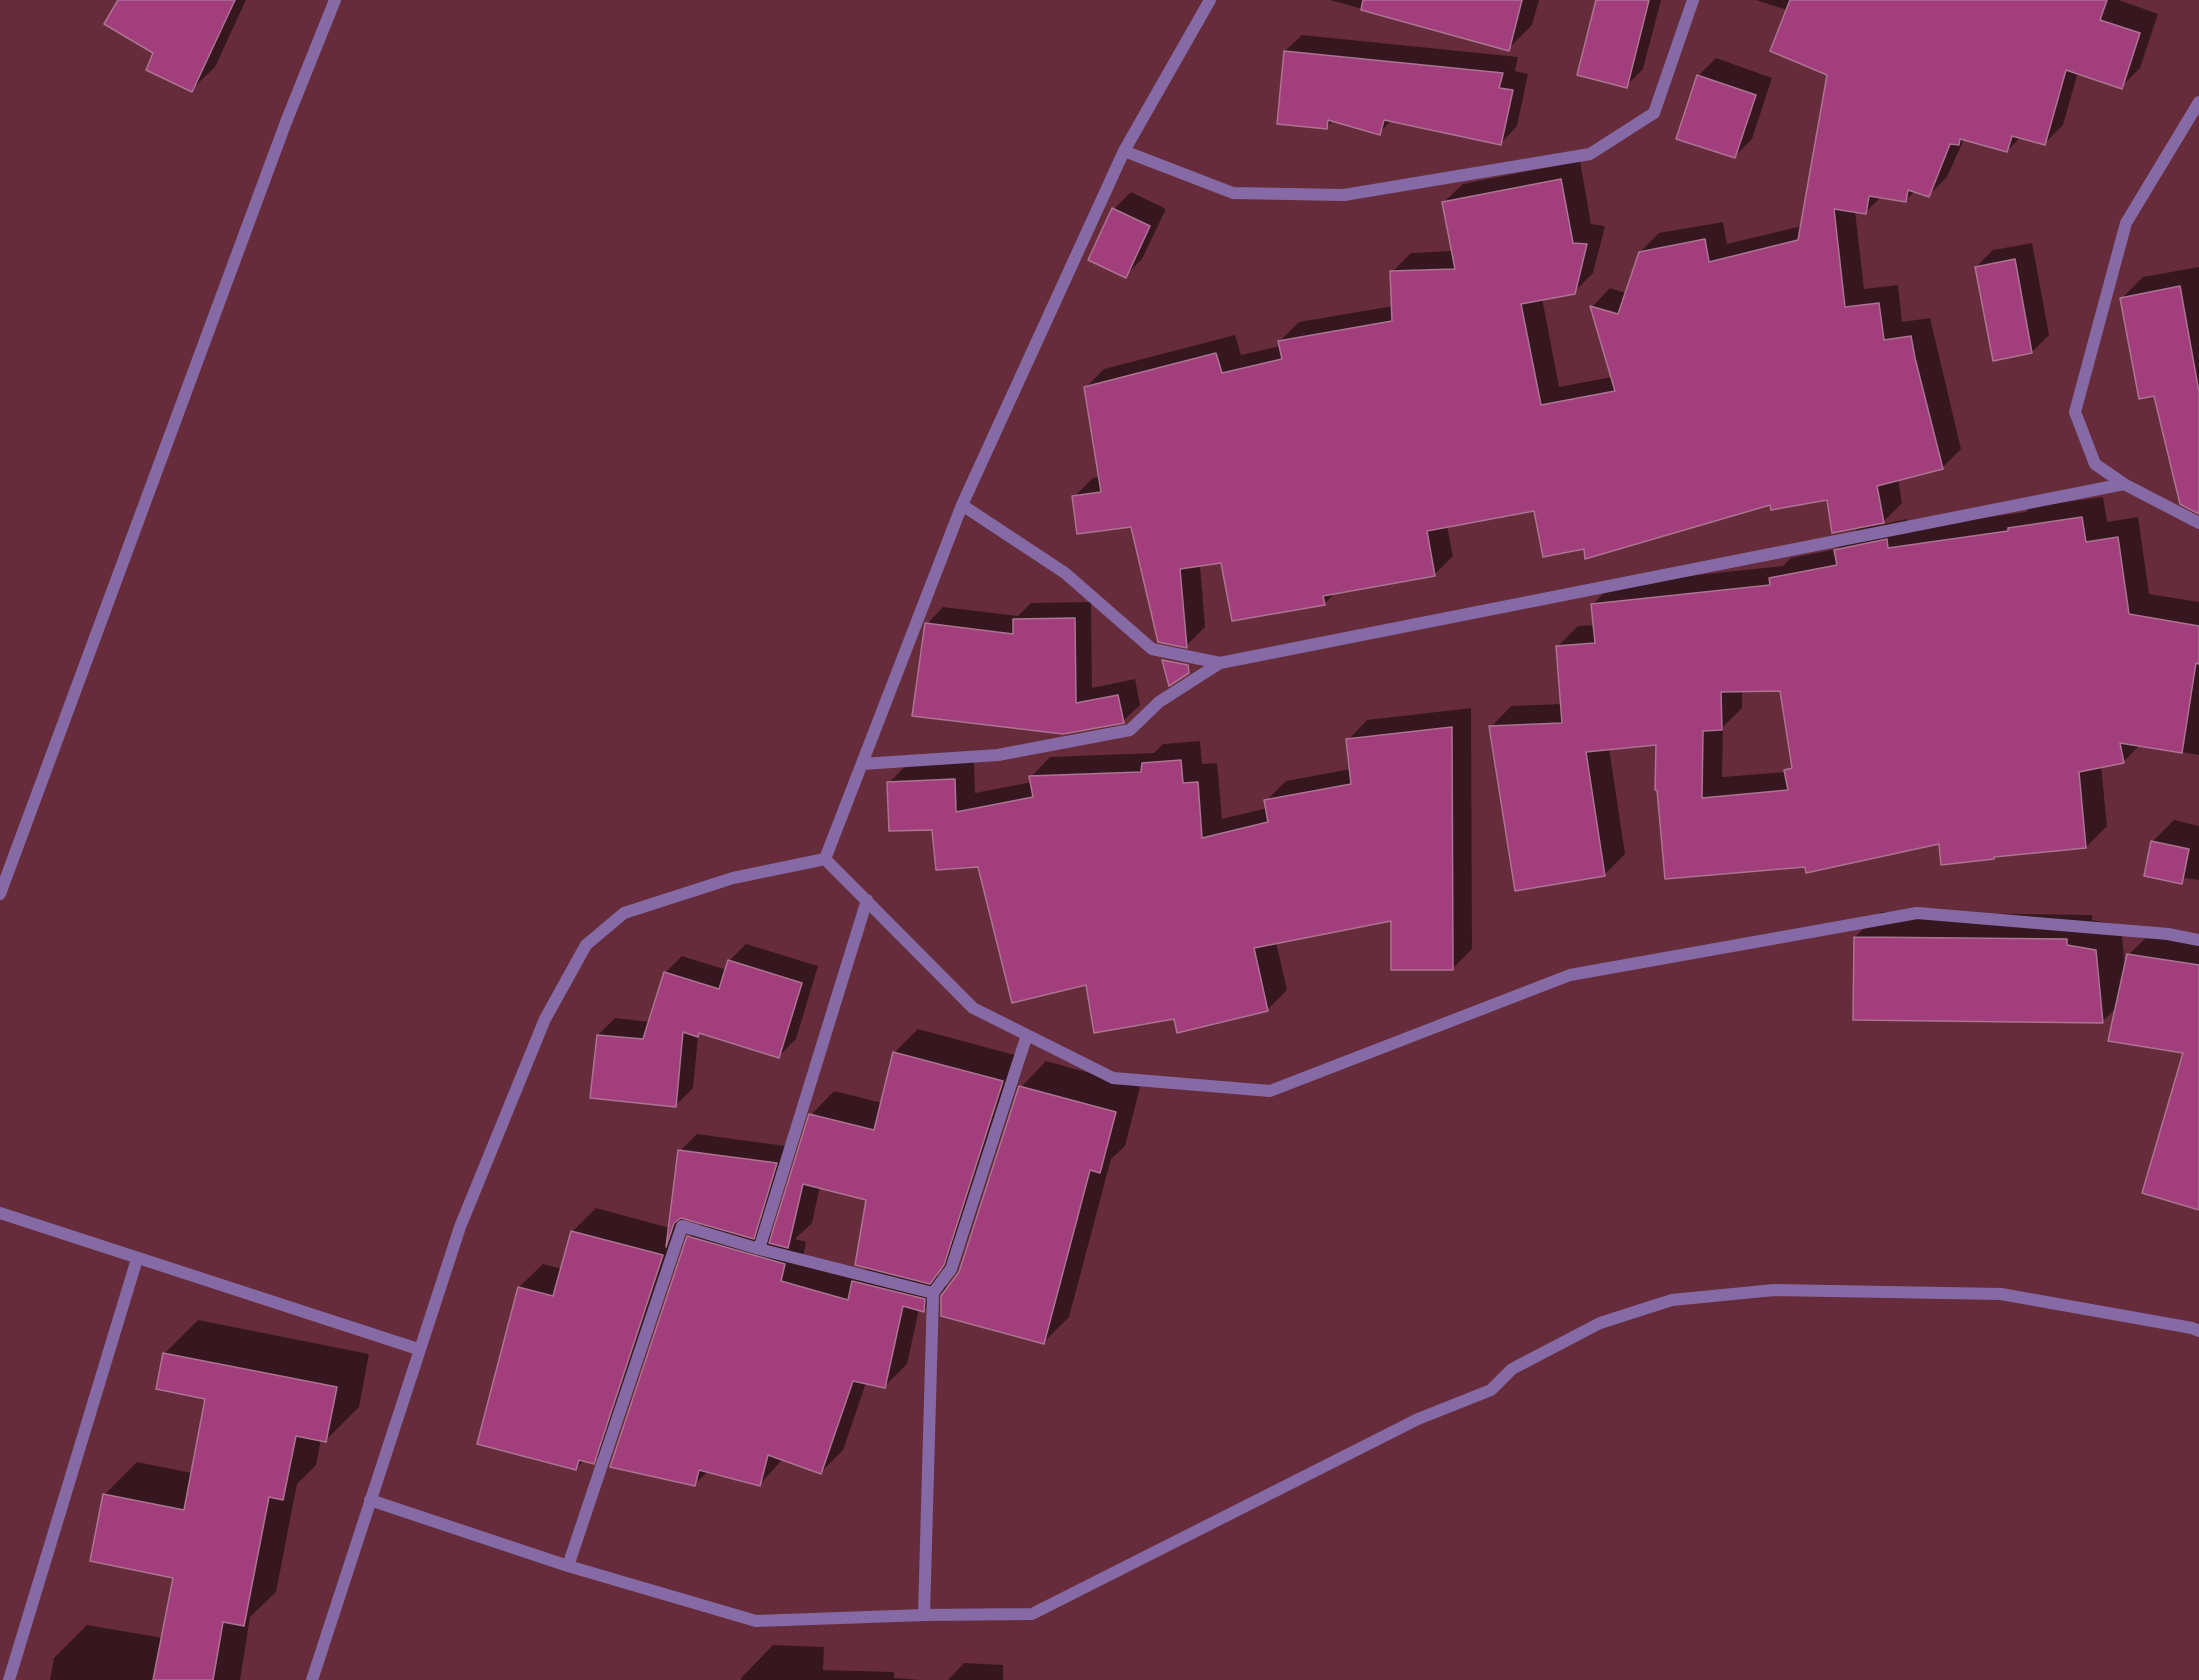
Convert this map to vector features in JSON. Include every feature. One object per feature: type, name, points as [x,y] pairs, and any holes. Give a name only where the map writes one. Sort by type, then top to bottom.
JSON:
[{"type":"street","points":[[0,894],[286,122],[335,0]]},
{"type":"street","points":[[825,859],[962,506],[1124,152],[1210,0]]},
{"type":"street","points":[[1124,152],[1233,193],[1344,195],[1590,154],[1654,113],[1693,0]]},
{"type":"street","points":[[2199,102],[2126,223],[2075,412],[2095,464],[2124,484],[2199,523]]},
{"type":"street","points":[[862,764],[998,755],[1130,730],[1159,702],[1220,663],[2124,484]]},
{"type":"street","points":[[962,506],[1065,573],[1152,650],[1220,663]]},
{"type":"street","points":[[825,859],[973,1008],[1113,1078],[1270,1091],[1570,975],[1917,913],[2168,934],[2199,940]]},
{"type":"street","points":[[312,1680],[459,1227],[545,1019],[586,945],[624,912],[733,878],[825,859]]},
{"type":"street","points":[[759,1249],[867,900]]},
{"type":"street","points":[[924,1615],[933,1293],[951,1269],[1027,1035]]},
{"type":"street","points":[[0,1213],[418,1349]]},
{"type":"street","points":[[568,1566],[682,1226],[759,1249],[933,1293]]},
{"type":"street","points":[[9,1680],[137,1259]]},
{"type":"street","points":[[370,1500],[568,1566],[756,1621],[1032,1614],[1418,1419],[1491,1390],[1512,1370],[1600,1323],[1672,1300],[1774,1290],[2001,1294],[2199,1331]]},
{"type":"building","points":[[118,0],[235,0],[192,92],[146,70],[153,53],[104,24]]},
{"type":"building","points":[[1363,0],[1522,0],[1509,51],[1361,10]]},
{"type":"building","points":[[1596,0],[1649,0],[1627,88],[1577,75]]},
{"type":"building","points":[[1790,0],[2107,0],[2100,20],[2140,33],[2122,89],[2066,70],[2045,145],[2012,136],[2007,152],[1960,139],[1959,145],[1950,144],[1929,197],[1908,190],[1906,202],[1869,196],[1866,214],[1834,209],[1845,307],[1879,303],[1884,340],[1911,336],[1943,469],[1877,486],[1884,523],[1832,533],[1827,500],[1771,510],[1770,505],[1585,559],[1584,549],[1543,557],[1534,511],[1427,531],[1435,576],[1323,596],[1325,605],[1232,621],[1221,563],[1180,569],[1187,648],[1158,642],[1131,527],[1077,534],[1072,496],[1101,492],[1084,387],[1216,353],[1222,373],[1282,359],[1278,341],[1392,321],[1390,271],[1455,269],[1442,202],[1561,179],[1573,243],[1587,244],[1575,294],[1521,304],[1541,405],[1615,391],[1590,306],[1618,314],[1639,252],[1705,239],[1709,262],[1798,240],[1827,75],[1770,51]]},
{"type":"building","points":[[1284,51],[1503,73],[1499,88],[1513,90],[1501,145],[1384,120],[1380,135],[1328,120],[1327,129],[1277,124]]},
{"type":"building","points":[[1697,75],[1756,95],[1735,158],[1676,139]]},
{"type":"building","points":[[1112,208],[1150,226],[1126,278],[1088,260]]},
{"type":"building","points":[[2015,259],[2032,353],[1993,361],[1975,267]]},
{"type":"building","points":[[2180,286],[2199,392],[2199,514],[2180,504],[2154,396],[2139,399],[2120,298]]},
{"type":"building","points":[[2082,517],[2086,542],[2118,537],[2129,614],[2199,626],[2199,664],[2196,663],[2182,753],[2120,743],[2124,763],[2079,772],[2086,848],[1941,865],[1939,844],[1806,873],[1805,867],[1665,879],[1657,790],[1655,790],[1656,745],[1586,752],[1605,876],[1515,891],[1489,726],[1562,723],[1556,646],[1595,643],[1591,604],[1770,585],[1769,578],[1837,565],[1834,550],[1887,539],[1888,548],[2008,531],[2008,528]],"holes":[[[1780,691],[1792,768],[1784,770],[1788,790],[1702,798],[1703,731],[1722,730],[1721,692]]]},
{"type":"building","points":[[1075,618],[1076,703],[1118,695],[1124,723],[1063,734],[912,716],[925,623],[1013,634],[1013,619]]},
{"type":"building","points":[[1162,660],[1188,665],[1189,673],[1169,686]]},
{"type":"building","points":[[1452,727],[1453,970],[1391,970],[1391,921],[1254,948],[1268,1011],[1177,1033],[1174,1019],[1094,1033],[1086,985],[1012,1003],[978,867],[936,870],[932,830],[889,831],[887,782],[955,779],[956,812],[1033,797],[1029,776],[1141,772],[1142,763],[1181,760],[1183,783],[1198,782],[1202,838],[1268,822],[1264,800],[1351,784],[1346,739]]},
{"type":"building","points":[[2151,841],[2189,849],[2182,884],[2144,876]]},
{"type":"building","points":[[1854,937],[2067,939],[2067,945],[2096,950],[2103,1023],[1853,1020]]},
{"type":"building","points":[[2127,954],[2199,965],[2199,1210],[2142,1193],[2183,1053],[2108,1041]]},
{"type":"building","points":[[728,960],[802,983],[779,1058],[699,1033],[698,1037],[683,1032],[676,1107],[590,1098],[597,1035],[643,1039],[664,972],[719,989]]},
{"type":"building","points":[[893,1052],[1003,1081],[944,1265],[930,1284],[855,1265],[866,1200],[803,1184],[788,1248],[769,1243],[809,1114],[874,1130]]},
{"type":"building","points":[[1019,1086],[1116,1112],[1100,1173],[1090,1170],[1044,1344],[941,1316],[941,1296],[959,1272]]},
{"type":"building","points":[[678,1150],[777,1163],[754,1239],[681,1218],[674,1223],[666,1247]]},
{"type":"building","points":[[571,1231],[663,1255],[594,1464],[579,1460],[576,1470],[477,1444],[518,1287],[553,1296]]},
{"type":"building","points":[[687,1236],[785,1264],[781,1281],[848,1300],[852,1281],[925,1299],[924,1312],[903,1306],[885,1388],[853,1381],[821,1474],[768,1455],[760,1486],[699,1470],[695,1486],[610,1467]]},
{"type":"building","points":[[163,1353],[337,1387],[326,1442],[296,1436],[283,1500],[269,1497],[244,1626],[223,1622],[213,1680],[153,1680],[173,1578],[90,1561],[103,1494],[184,1510],[205,1399],[156,1389]]}]
